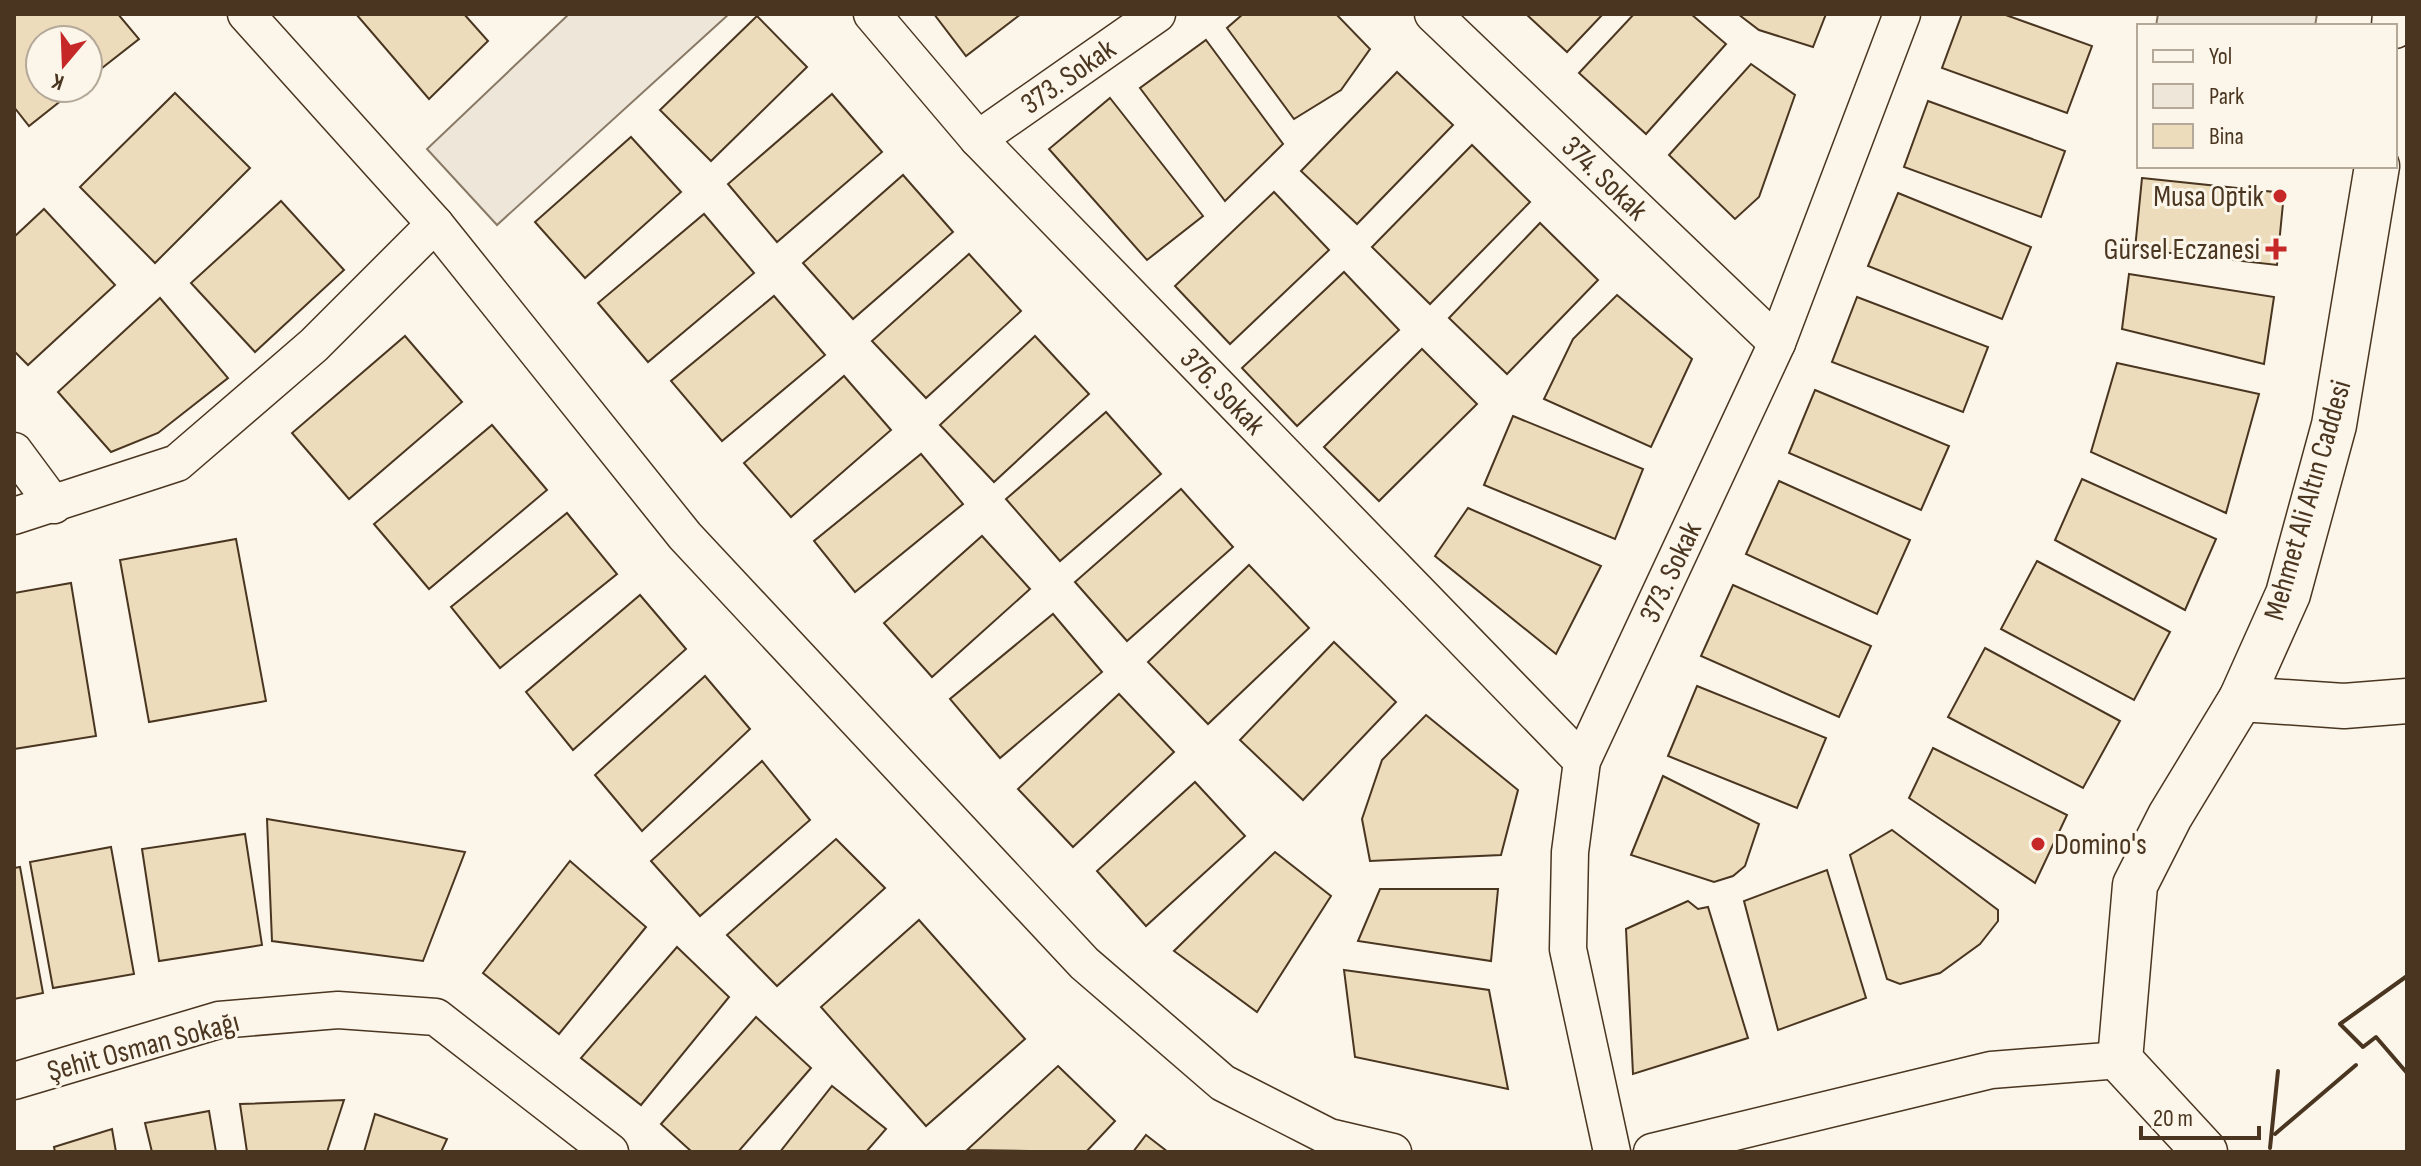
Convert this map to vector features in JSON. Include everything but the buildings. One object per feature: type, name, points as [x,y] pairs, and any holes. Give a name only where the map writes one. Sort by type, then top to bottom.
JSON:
[{"type":"street","name":"376. Sokak","points":[[872,14],[978,139],[1582,761]]},
{"type":"street","name":"373. Sokak","points":[[978,139],[1157,14]]},
{"type":"street","name":"374. Sokak","points":[[1433,14],[1777,343]]},
{"type":"street","name":"373. Sokak","points":[[1612,1152],[1568,949],[1570,852],[1582,761],[1777,343],[1902,14]]},
{"type":"street","points":[[251,16],[435,224],[685,536],[1084,963],[1223,1083],[1329,1137],[1393,1152]]},
{"type":"street","name":"Mehmet Ali Altın Caddesi","points":[[2120,1060],[2135,885],[2170,816],[2241,699],[2288,594],[2334,425],[2377,168]]},
{"type":"street","points":[[14,516],[177,463],[314,345],[435,224]]},
{"type":"street","points":[[14,451],[54,505]]},
{"type":"street","points":[[2241,699],[2344,706],[2407,701]]},
{"type":"street","name":"Şehit Osman Sokağı","points":[[14,1081],[219,1020],[338,1010],[436,1017],[610,1152]]},
{"type":"street","points":[[1652,1152],[1991,1070],[2120,1060],[2205,1152]]},
{"type":"green space","points":[[569,14],[729,14],[497,225],[427,149]]},
{"type":"green space","points":[[2158,14],[2317,14],[2315,24],[2156,24]]},
{"type":"wall","points":[[2407,976],[2340,1024],[2363,1047],[2376,1037],[2407,1073]]},
{"type":"wall","points":[[2275,1134],[2356,1065]]},
{"type":"wall","points":[[2270,1148],[2278,1071]]},
{"type":"place","name":"Musa Optik","points":[[2280,196]]},
{"type":"place","name":"Gürsel Eczanesi","points":[[2276,249]]},
{"type":"place","name":"Domino's","points":[[2038,844]]}]
